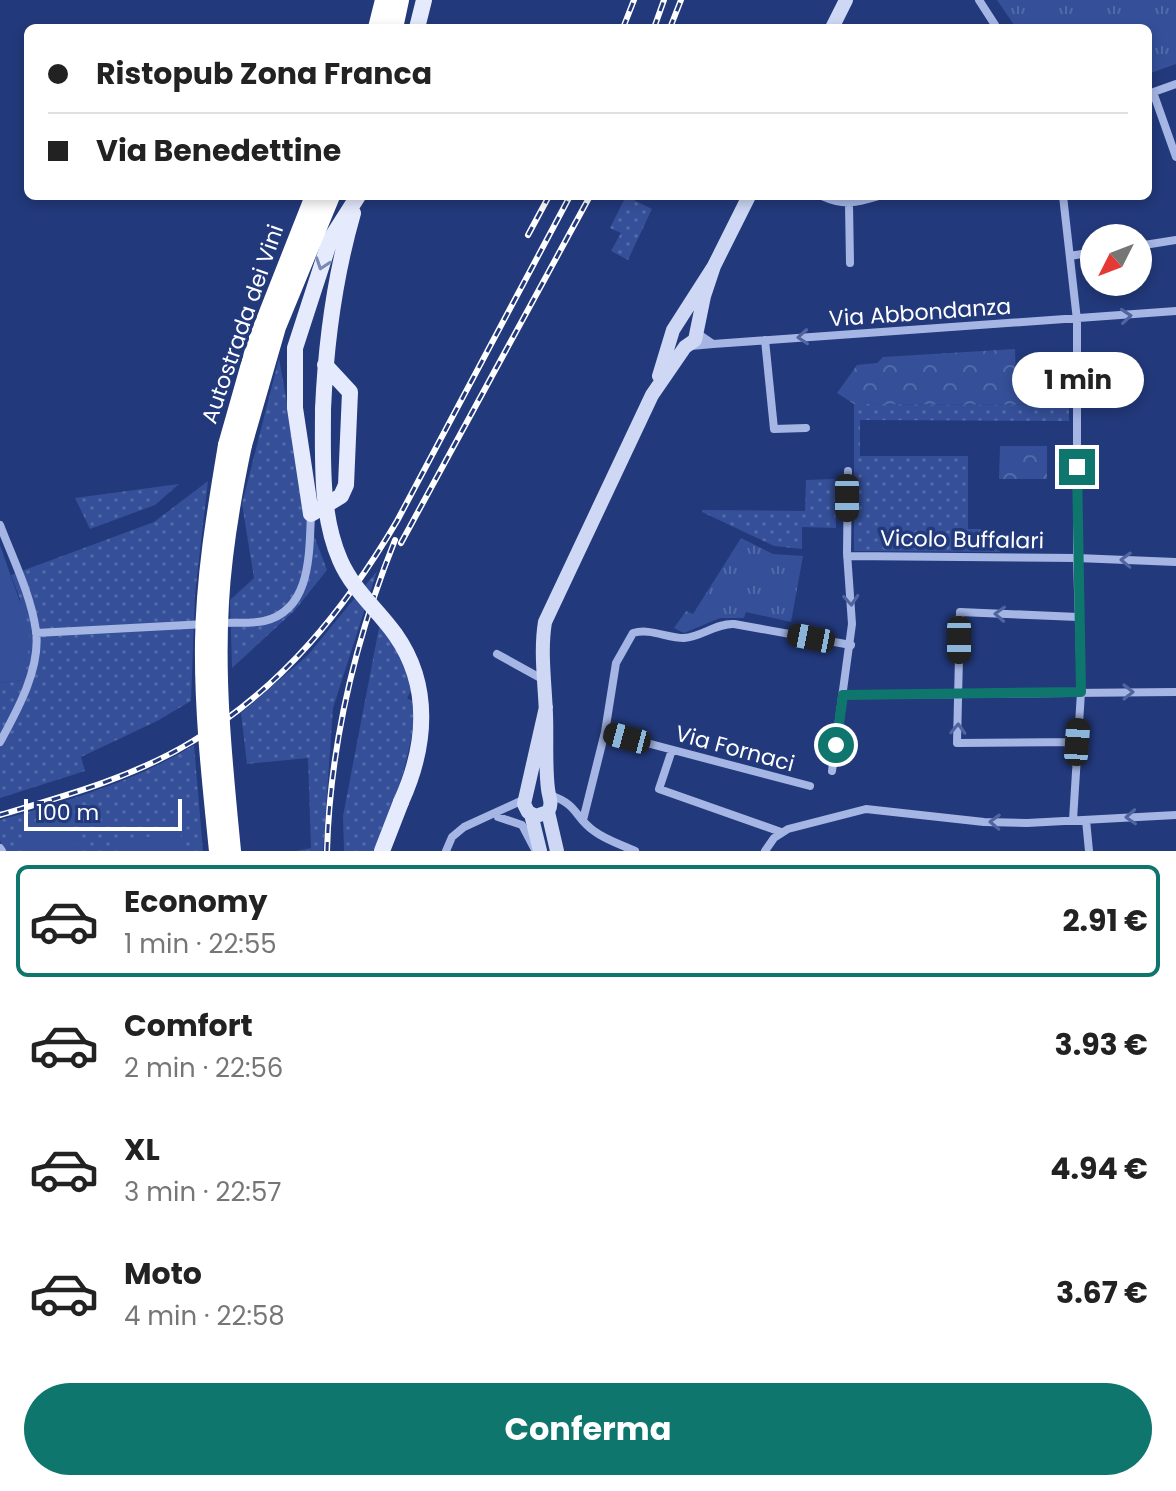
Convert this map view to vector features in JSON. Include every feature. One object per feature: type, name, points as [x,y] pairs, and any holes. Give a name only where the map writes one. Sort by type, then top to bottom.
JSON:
[{"type":"highway","points":[[378,24],[384,0]]},
{"type":"highway","points":[[395,24],[400,0]]},
{"type":"highway","name":"Autostrada dei Vini","points":[[218,851],[204,662],[207,581],[214,519],[227,445],[244,380],[277,286],[312,200]]},
{"type":"highway","name":"Autostrada dei Vini","points":[[232,851],[218,670],[220,600],[229,514],[262,373],[292,286],[329,200]]},
{"type":"main road","points":[[418,24],[424,0]]},
{"type":"main road","points":[[834,24],[846,0]]},
{"type":"main road","points":[[325,365],[350,392],[346,485],[341,496],[311,514],[295,408],[295,348],[330,240],[355,200]]},
{"type":"main road","points":[[357,200],[335,282],[325,365],[323,444],[331,534],[348,576],[405,649],[421,702],[421,744],[416,764],[382,851]]},
{"type":"main road","points":[[557,851],[549,802],[544,680],[543,634],[550,608],[652,395],[674,330],[714,266],[747,200]]},
{"type":"main road","points":[[652,395],[692,339],[714,266]]},
{"type":"main road","points":[[674,330],[688,323],[692,339]]},
{"type":"main road","points":[[674,330],[674,342],[692,339]]},
{"type":"main road","points":[[538,851],[528,805],[546,707]]},
{"type":"main road","points":[[528,805],[537,789],[549,802]]},
{"type":"main road","points":[[528,805],[540,816],[549,802]]},
{"type":"street","points":[[979,0],[994,24]]},
{"type":"street","points":[[1152,93],[1176,84]]},
{"type":"street","points":[[1152,96],[1176,157]]},
{"type":"street","points":[[832,200],[849,204],[864,200]]},
{"type":"street","points":[[1063,200],[1077,320],[1077,558],[1081,692],[1073,820]]},
{"type":"street","points":[[849,204],[850,263]]},
{"type":"street","points":[[1152,244],[1176,240]]},
{"type":"street","points":[[1070,256],[1080,254]]},
{"type":"street","name":"Via Abbondanza","points":[[692,339],[713,344],[1176,311]]},
{"type":"street","points":[[692,339],[713,344]]},
{"type":"street","points":[[765,340],[774,429],[806,428]]},
{"type":"street","points":[[832,771],[851,645],[847,556],[848,471]]},
{"type":"street","points":[[36,633],[265,621],[297,601],[309,558],[311,514]]},
{"type":"street","points":[[0,525],[27,595],[36,633],[25,694],[0,742]]},
{"type":"street","name":"Vicolo Buffalari","points":[[847,556],[1176,562]]},
{"type":"street","points":[[1077,742],[957,743],[960,612],[1078,617]]},
{"type":"street","points":[[583,820],[605,732],[616,663],[629,638],[637,631],[687,638],[734,624],[851,645]]},
{"type":"street","points":[[497,654],[544,680]]},
{"type":"street","points":[[843,695],[1176,692]]},
{"type":"street","name":"Via Fornaci","points":[[605,732],[810,786]]},
{"type":"street","points":[[672,750],[659,789],[781,832]]},
{"type":"street","points":[[549,802],[565,800],[598,834],[635,851]]},
{"type":"street","points":[[446,851],[457,831],[528,805]]},
{"type":"street","points":[[494,817],[528,805]]},
{"type":"street","points":[[765,851],[781,832],[866,809],[984,822],[1176,815]]},
{"type":"street","points":[[494,817],[522,825],[538,851]]},
{"type":"street","points":[[1086,820],[1089,851]]},
{"type":"green space","points":[[997,0],[1176,0],[1176,64],[1152,73],[1152,24],[1013,24]]},
{"type":"green space","points":[[624,200],[634,200],[652,209],[628,260],[611,251],[621,233],[610,228]]},
{"type":"green space","points":[[1015,349],[1016,381],[1069,381],[1069,405],[854,404],[837,393],[857,365],[877,363],[883,357]]},
{"type":"green space","points":[[279,358],[307,517],[327,570],[295,610],[232,668],[230,600],[254,578],[242,504]]},
{"type":"green space","points":[[854,404],[1069,405],[1069,421],[860,420],[860,456],[968,456],[968,529],[987,529],[988,543],[1000,544],[1000,552],[854,551]]},
{"type":"green space","points":[[1000,446],[1047,446],[1047,479],[999,479]]},
{"type":"green space","points":[[835,479],[836,528],[802,527],[802,549],[774,546],[702,512],[805,511],[806,480]]},
{"type":"green space","points":[[208,481],[195,594],[191,701],[81,757],[85,771],[0,798],[0,683],[23,680],[20,599],[11,575],[154,522]]},
{"type":"green space","points":[[179,484],[155,505],[90,529],[75,498]]},
{"type":"green space","points":[[741,538],[773,554],[803,556],[791,622],[746,612],[744,618],[720,618],[684,633],[674,628],[686,611],[693,614]]},
{"type":"green space","points":[[0,545],[28,625],[30,641],[23,680],[0,683]]},
{"type":"green space","points":[[377,571],[333,708],[323,851],[296,851],[311,848],[308,758],[247,764],[241,713],[308,655]]},
{"type":"green space","points":[[383,607],[421,673],[407,698],[415,703],[411,741],[402,778],[376,851],[344,851],[343,816]]},
{"type":"green space","points":[[194,745],[203,851],[4,851],[0,840],[0,820],[124,780]]},
{"type":"green space","points":[[69,818],[80,851],[27,851],[21,830]]},
{"type":"green space","points":[[180,830],[184,851],[117,851],[116,844]]},
{"type":"railway","points":[[625,24],[634,0]]},
{"type":"railway","points":[[655,24],[664,0]]},
{"type":"railway","points":[[672,24],[681,0]]},
{"type":"railway","points":[[528,235],[547,200]]},
{"type":"railway","points":[[0,815],[99,784],[170,754],[225,720],[256,696],[309,644],[356,585],[397,521],[568,200]]},
{"type":"railway","points":[[401,543],[588,200]]},
{"type":"railway","points":[[327,851],[333,771],[348,692],[368,615],[395,540]]},
{"type":"route","points":[[836,745],[843,695],[1081,692],[1077,467]]}]
